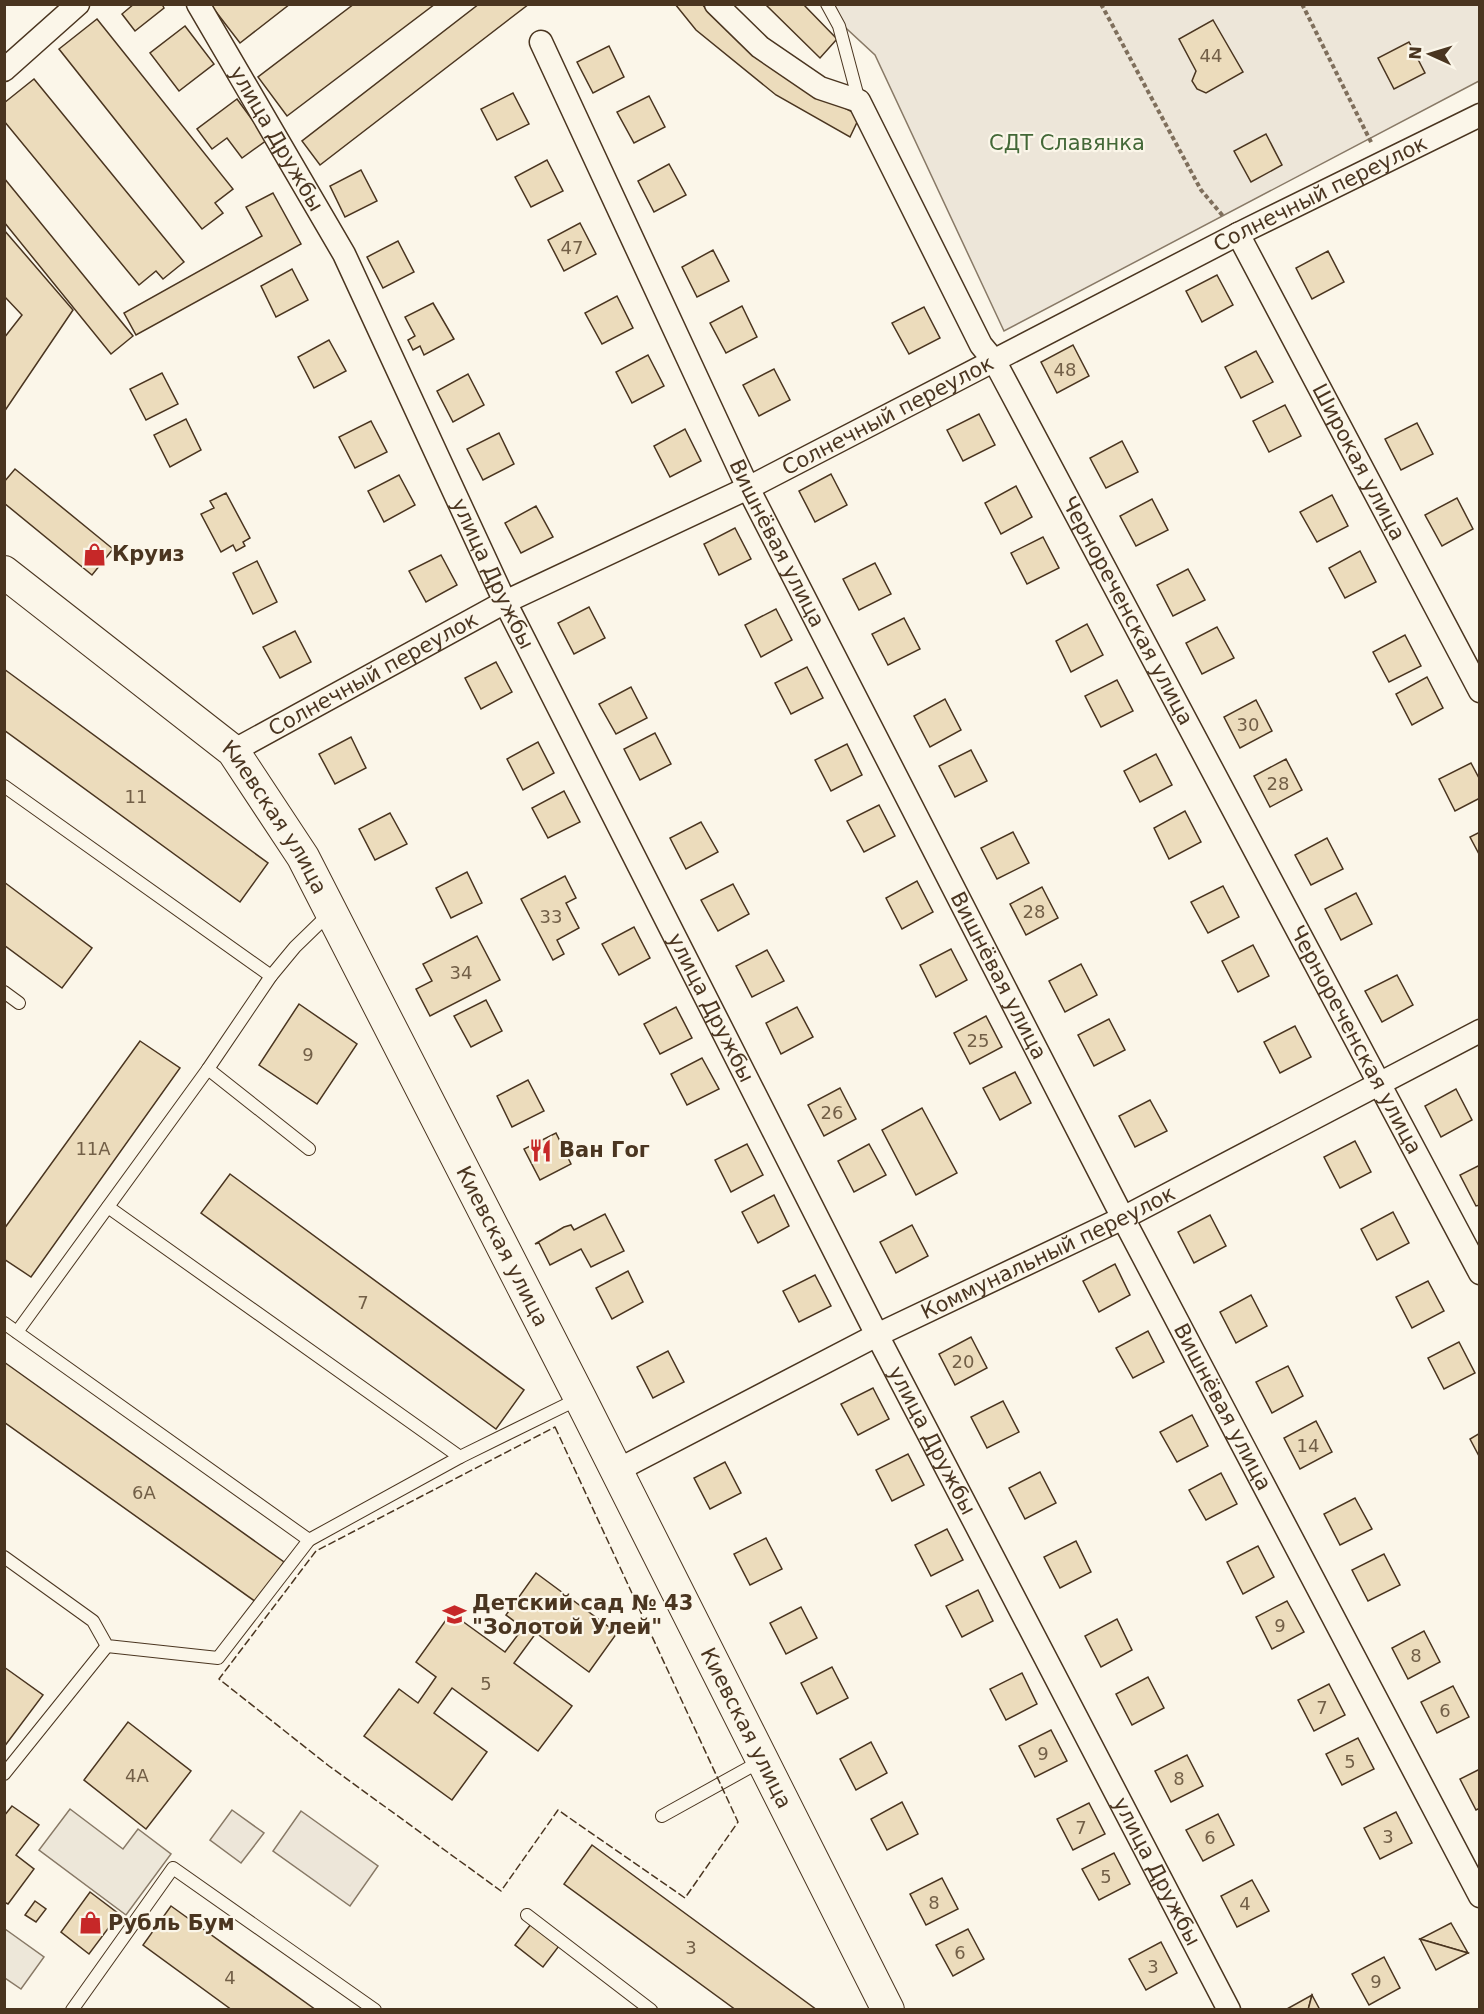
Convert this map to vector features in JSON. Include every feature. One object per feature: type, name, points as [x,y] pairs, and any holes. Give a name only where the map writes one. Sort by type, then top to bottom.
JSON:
[{"type":"main road","name":"Киевская улица","points":[[4,572],[233,751],[303,857],[580,1398],[888,2010]]},
{"type":"street","points":[[4,70],[78,4]]},
{"type":"street","name":"улица Дружбы","points":[[198,4],[344,254],[505,602],[877,1335],[1229,2010]]},
{"type":"street","points":[[716,4],[760,47],[820,88],[859,101]]},
{"type":"street","name":"Вишнёвая улица","points":[[541,42],[748,488],[1123,1218],[1479,1896]]},
{"type":"street","name":"Чернореченская улица","points":[[859,101],[981,345],[995,362],[1479,1273]]},
{"type":"street","name":"Солнечный переулок","points":[[233,751],[505,602],[748,488],[995,362],[1238,234],[1479,115]]},
{"type":"street","name":"Широкая улица","points":[[1238,234],[1479,691]]},
{"type":"street","name":"Коммунальный переулок","points":[[616,1471],[877,1335],[1123,1218],[1479,1031]]},
{"type":"lane","points":[[827,4],[839,26],[859,101]]},
{"type":"lane","points":[[4,786],[271,976]]},
{"type":"lane","points":[[18,1332],[208,1069],[271,976],[295,947],[331,913]]},
{"type":"lane","points":[[4,992],[19,1003]]},
{"type":"lane","points":[[208,1069],[309,1149]]},
{"type":"lane","points":[[108,1207],[460,1457]]},
{"type":"lane","points":[[4,1323],[309,1540]]},
{"type":"lane","points":[[107,1646],[218,1658],[309,1540],[460,1457],[580,1398]]},
{"type":"lane","points":[[4,1557],[93,1621],[107,1646]]},
{"type":"lane","points":[[4,1774],[107,1646]]},
{"type":"lane","points":[[662,1816],[763,1760]]},
{"type":"lane","points":[[72,2010],[173,1868],[375,2010]]},
{"type":"lane","points":[[527,1915],[651,2010]]},
{"type":"path","points":[[1101,4],[1201,190],[1238,234]]},
{"type":"path","points":[[1302,4],[1382,163]]},
{"type":"green space","name":"СДТ Славянка","points":[[821,5],[1479,5],[1479,81],[1004,331],[875,55]]},
{"type":"green space","points":[[232,1810],[264,1833],[241,1863],[210,1840]]},
{"type":"green space","points":[[301,1811],[378,1866],[350,1906],[273,1851]]},
{"type":"shaded area","points":[[70,1809],[123,1849],[138,1829],[171,1854],[126,1915],[39,1850]]},
{"type":"shaded area","points":[[5,1929],[44,1957],[21,1989],[5,1978]]},
{"type":"building","points":[[134,4],[162,4],[164,8],[135,31],[122,14]]},
{"type":"building","points":[[210,4],[290,4],[240,43]]},
{"type":"building","points":[[354,4],[435,4],[287,116],[258,77]]},
{"type":"building","points":[[479,4],[529,4],[320,165],[302,141]]},
{"type":"building","points":[[675,4],[702,4],[711,15],[786,77],[860,116],[850,137],[776,95],[696,30]]},
{"type":"building","points":[[765,4],[803,4],[837,39],[820,58]]},
{"type":"building","points":[[97,19],[233,189],[215,203],[223,213],[202,229],[59,49]]},
{"type":"building","points":[[1213,20],[1243,72],[1206,93],[1197,89],[1192,81],[1196,71],[1179,39]]},
{"type":"building","points":[[185,26],[214,64],[179,91],[150,53]]},
{"type":"building","points":[[1409,42],[1425,73],[1394,89],[1378,58]]},
{"type":"building","points":[[609,46],[624,77],[593,93],[577,62]]},
{"type":"building","points":[[34,79],[184,262],[163,279],[156,271],[139,285],[4,121],[4,103]]},
{"type":"building","points":[[513,93],[529,124],[497,140],[481,109]]},
{"type":"building","points":[[649,96],[665,127],[634,143],[617,112]]},
{"type":"building","points":[[237,99],[267,140],[242,158],[227,138],[212,149],[197,129]]},
{"type":"building","points":[[1266,134],[1282,165],[1251,182],[1234,151]]},
{"type":"building","points":[[547,160],[563,191],[531,207],[515,177]]},
{"type":"building","points":[[669,164],[686,195],[654,212],[638,181]]},
{"type":"building","points":[[361,170],[377,201],[345,217],[330,186]]},
{"type":"building","points":[[4,178],[133,336],[111,354],[4,222]]},
{"type":"building","points":[[273,193],[301,244],[136,335],[124,313],[262,236],[246,207]]},
{"type":"building","points":[[580,223],[596,254],[564,271],[548,240]]},
{"type":"building","points":[[4,230],[73,310],[4,412],[4,338],[22,315],[4,296]]},
{"type":"building","points":[[398,241],[414,272],[383,288],[367,257]]},
{"type":"building","points":[[713,250],[729,281],[697,297],[682,267]]},
{"type":"building","points":[[1328,251],[1344,282],[1312,299],[1296,268]]},
{"type":"building","points":[[292,269],[308,300],[276,317],[261,286]]},
{"type":"building","points":[[1217,275],[1233,305],[1202,322],[1186,291]]},
{"type":"building","points":[[617,296],[633,328],[602,344],[585,313]]},
{"type":"building","points":[[433,303],[454,339],[424,355],[420,346],[413,350],[408,340],[415,336],[405,317]]},
{"type":"building","points":[[742,306],[757,337],[726,353],[710,323]]},
{"type":"building","points":[[924,307],[940,338],[909,354],[892,323]]},
{"type":"building","points":[[329,340],[346,371],[314,388],[298,357]]},
{"type":"building","points":[[1073,345],[1089,376],[1057,393],[1041,362]]},
{"type":"building","points":[[1256,351],[1273,382],[1241,398],[1225,367]]},
{"type":"building","points":[[648,355],[664,386],[632,403],[616,372]]},
{"type":"building","points":[[774,369],[790,400],[759,416],[743,385]]},
{"type":"building","points":[[162,373],[178,404],[146,420],[130,389]]},
{"type":"building","points":[[468,374],[484,405],[453,422],[437,391]]},
{"type":"building","points":[[1285,405],[1301,436],[1269,452],[1253,421]]},
{"type":"building","points":[[979,414],[995,445],[963,461],[947,430]]},
{"type":"building","points":[[186,419],[201,450],[170,467],[154,435]]},
{"type":"building","points":[[371,421],[387,452],[355,468],[339,437]]},
{"type":"building","points":[[1417,423],[1433,454],[1401,470],[1385,439]]},
{"type":"building","points":[[685,429],[701,461],[670,477],[654,446]]},
{"type":"building","points":[[499,433],[514,464],[483,480],[467,449]]},
{"type":"building","points":[[1122,441],[1138,472],[1106,488],[1090,458]]},
{"type":"building","points":[[15,469],[113,549],[92,575],[4,503],[4,482]]},
{"type":"building","points":[[831,474],[847,505],[815,522],[799,491]]},
{"type":"building","points":[[399,475],[415,505],[384,522],[368,491]]},
{"type":"building","points":[[1016,486],[1032,517],[1001,534],[985,503]]},
{"type":"building","points":[[226,493],[250,538],[243,542],[245,546],[236,551],[233,545],[221,552],[201,514],[214,508],[210,501]]},
{"type":"building","points":[[1332,495],[1348,526],[1317,542],[1300,512]]},
{"type":"building","points":[[1457,498],[1473,529],[1442,546],[1425,515]]},
{"type":"building","points":[[1152,499],[1168,530],[1136,546],[1120,516]]},
{"type":"building","points":[[536,506],[553,537],[521,553],[505,523]]},
{"type":"building","points":[[735,528],[751,559],[719,575],[704,544]]},
{"type":"building","points":[[1043,537],[1059,568],[1027,584],[1011,553]]},
{"type":"building","points":[[1360,551],[1376,582],[1345,598],[1329,568]]},
{"type":"building","points":[[441,555],[457,585],[426,602],[409,571]]},
{"type":"building","points":[[257,561],[277,602],[253,614],[233,573]]},
{"type":"building","points":[[875,563],[891,594],[859,610],[843,579]]},
{"type":"building","points":[[1188,569],[1205,600],[1173,616],[1157,585]]},
{"type":"building","points":[[589,607],[605,638],[574,654],[558,623]]},
{"type":"building","points":[[776,609],[792,640],[761,657],[745,625]]},
{"type":"building","points":[[904,618],[920,649],[888,665],[872,634]]},
{"type":"building","points":[[1087,624],[1103,655],[1071,672],[1056,641]]},
{"type":"building","points":[[1217,627],[1234,658],[1202,674],[1186,643]]},
{"type":"building","points":[[295,631],[311,662],[280,678],[263,647]]},
{"type":"building","points":[[1405,635],[1421,666],[1389,682],[1373,652]]},
{"type":"building","points":[[496,662],[512,692],[481,709],[465,678]]},
{"type":"building","points":[[807,667],[823,698],[791,714],[775,683]]},
{"type":"building","points":[[4,669],[268,863],[240,902],[4,730]]},
{"type":"building","points":[[1427,677],[1443,708],[1412,725],[1396,694]]},
{"type":"building","points":[[1117,680],[1133,711],[1101,727],[1085,696]]},
{"type":"building","points":[[631,687],[647,718],[616,734],[599,704]]},
{"type":"building","points":[[945,699],[961,730],[930,747],[914,716]]},
{"type":"building","points":[[1256,700],[1272,731],[1240,748],[1224,717]]},
{"type":"building","points":[[655,733],[671,764],[640,780],[624,749]]},
{"type":"building","points":[[351,737],[366,768],[335,784],[319,754]]},
{"type":"building","points":[[538,742],[554,773],[523,790],[507,759]]},
{"type":"building","points":[[847,744],[862,775],[831,791],[815,760]]},
{"type":"building","points":[[971,750],[987,781],[955,797],[939,766]]},
{"type":"building","points":[[1156,754],[1172,785],[1140,802],[1124,771]]},
{"type":"building","points":[[1286,759],[1302,790],[1270,807],[1254,776]]},
{"type":"building","points":[[1471,763],[1480,780],[1480,798],[1455,811],[1439,779]]},
{"type":"building","points":[[564,791],[580,822],[548,838],[532,808]]},
{"type":"building","points":[[879,805],[895,836],[864,852],[847,821]]},
{"type":"building","points":[[1185,811],[1201,842],[1169,859],[1154,828]]},
{"type":"building","points":[[390,813],[407,844],[375,860],[359,829]]},
{"type":"building","points":[[701,822],[718,852],[686,869],[670,838]]},
{"type":"building","points":[[1013,832],[1029,863],[997,879],[981,848]]},
{"type":"building","points":[[1480,832],[1480,856],[1470,837]]},
{"type":"building","points":[[1327,838],[1343,869],[1311,885],[1295,855]]},
{"type":"building","points":[[467,872],[482,903],[451,918],[436,888]]},
{"type":"building","points":[[565,876],[576,898],[566,903],[579,928],[557,940],[564,954],[553,960],[521,899]]},
{"type":"building","points":[[917,881],[933,912],[902,929],[886,898]]},
{"type":"building","points":[[4,882],[92,948],[62,988],[4,945]]},
{"type":"building","points":[[733,884],[749,914],[718,931],[701,900]]},
{"type":"building","points":[[1223,886],[1239,917],[1208,933],[1191,902]]},
{"type":"building","points":[[1042,887],[1058,918],[1026,935],[1010,904]]},
{"type":"building","points":[[1356,893],[1372,924],[1341,940],[1325,909]]},
{"type":"building","points":[[634,927],[650,958],[619,975],[602,944]]},
{"type":"building","points":[[477,936],[500,980],[430,1016],[416,989],[432,981],[423,964]]},
{"type":"building","points":[[1253,945],[1269,976],[1238,992],[1222,961]]},
{"type":"building","points":[[951,949],[967,980],[936,997],[920,965]]},
{"type":"building","points":[[767,950],[784,981],[752,997],[736,966]]},
{"type":"building","points":[[1081,964],[1097,995],[1065,1012],[1049,981]]},
{"type":"building","points":[[1397,975],[1413,1005],[1382,1022],[1365,991]]},
{"type":"building","points":[[486,1000],[502,1031],[471,1047],[454,1016]]},
{"type":"building","points":[[299,1004],[357,1044],[317,1104],[259,1065]]},
{"type":"building","points":[[676,1007],[692,1038],[660,1054],[644,1024]]},
{"type":"building","points":[[797,1007],[813,1037],[781,1054],[766,1023]]},
{"type":"building","points":[[986,1016],[1002,1047],[970,1064],[954,1033]]},
{"type":"building","points":[[1109,1019],[1125,1050],[1094,1066],[1078,1035]]},
{"type":"building","points":[[1295,1026],[1311,1057],[1280,1073],[1264,1042]]},
{"type":"building","points":[[140,1041],[180,1068],[31,1277],[4,1259],[4,1229]]},
{"type":"building","points":[[702,1058],[719,1089],[687,1105],[671,1074]]},
{"type":"building","points":[[1015,1072],[1031,1103],[1000,1120],[983,1088]]},
{"type":"building","points":[[528,1080],[544,1111],[512,1127],[497,1096]]},
{"type":"building","points":[[840,1088],[856,1119],[824,1136],[808,1105]]},
{"type":"building","points":[[1456,1089],[1472,1120],[1441,1137],[1425,1106]]},
{"type":"building","points":[[1150,1100],[1167,1131],[1135,1147],[1119,1116]]},
{"type":"building","points":[[922,1108],[957,1173],[916,1195],[882,1130]]},
{"type":"building","points":[[556,1133],[571,1164],[540,1180],[524,1149]]},
{"type":"building","points":[[1355,1141],[1371,1172],[1340,1188],[1324,1157]]},
{"type":"building","points":[[747,1144],[763,1175],[731,1192],[715,1160]]},
{"type":"building","points":[[869,1144],[886,1175],[854,1192],[838,1161]]},
{"type":"building","points":[[1480,1165],[1480,1205],[1476,1206],[1460,1175]]},
{"type":"building","points":[[230,1174],[524,1390],[496,1429],[201,1213]]},
{"type":"building","points":[[774,1195],[789,1226],[758,1243],[742,1212]]},
{"type":"building","points":[[1393,1212],[1409,1243],[1377,1260],[1361,1229]]},
{"type":"building","points":[[605,1214],[624,1251],[591,1267],[581,1249],[550,1265],[539,1243],[535,1244],[564,1227],[571,1225],[574,1230]]},
{"type":"building","points":[[1210,1215],[1226,1246],[1194,1263],[1178,1232]]},
{"type":"building","points":[[912,1225],[928,1256],[896,1273],[880,1242]]},
{"type":"building","points":[[1115,1264],[1130,1295],[1099,1312],[1083,1281]]},
{"type":"building","points":[[628,1271],[643,1302],[612,1319],[596,1288]]},
{"type":"building","points":[[815,1275],[831,1306],[799,1322],[783,1291]]},
{"type":"building","points":[[1428,1281],[1444,1311],[1412,1328],[1396,1297]]},
{"type":"building","points":[[1251,1295],[1267,1326],[1236,1343],[1220,1312]]},
{"type":"building","points":[[1148,1331],[1164,1362],[1133,1378],[1116,1348]]},
{"type":"building","points":[[971,1337],[987,1368],[955,1385],[939,1354]]},
{"type":"building","points":[[1459,1342],[1475,1373],[1444,1389],[1428,1358]]},
{"type":"building","points":[[668,1351],[684,1382],[653,1398],[637,1367]]},
{"type":"building","points":[[4,1362],[284,1562],[256,1602],[4,1422]]},
{"type":"building","points":[[1288,1366],[1303,1396],[1272,1413],[1256,1382]]},
{"type":"building","points":[[873,1388],[889,1419],[858,1435],[841,1404]]},
{"type":"building","points":[[1003,1401],[1019,1432],[987,1448],[971,1417]]},
{"type":"building","points":[[1192,1415],[1208,1446],[1177,1462],[1160,1432]]},
{"type":"building","points":[[1316,1421],[1332,1452],[1300,1469],[1284,1438]]},
{"type":"building","points":[[1480,1433],[1480,1458],[1470,1439]]},
{"type":"building","points":[[908,1454],[924,1485],[892,1501],[876,1470]]},
{"type":"building","points":[[725,1462],[741,1493],[710,1509],[694,1478]]},
{"type":"building","points":[[1040,1472],[1056,1503],[1025,1519],[1009,1488]]},
{"type":"building","points":[[1221,1473],[1237,1504],[1206,1520],[1189,1490]]},
{"type":"building","points":[[1355,1498],[1372,1529],[1340,1545],[1324,1514]]},
{"type":"building","points":[[947,1529],[963,1560],[931,1576],[915,1545]]},
{"type":"building","points":[[766,1538],[782,1569],[750,1585],[734,1554]]},
{"type":"building","points":[[1076,1541],[1091,1572],[1060,1588],[1044,1557]]},
{"type":"building","points":[[1258,1546],[1274,1577],[1243,1594],[1227,1562]]},
{"type":"building","points":[[1384,1554],[1400,1585],[1368,1601],[1352,1570]]},
{"type":"building","points":[[536,1573],[617,1633],[589,1672],[536,1633],[514,1663],[572,1706],[538,1751],[452,1688],[434,1713],[487,1752],[452,1800],[364,1736],[399,1689],[418,1703],[436,1677],[416,1662],[451,1613],[505,1652],[523,1628],[506,1615]]},
{"type":"building","points":[[978,1590],[993,1621],[962,1637],[946,1606]]},
{"type":"building","points":[[1287,1601],[1304,1632],[1272,1649],[1256,1617]]},
{"type":"building","points":[[801,1607],[817,1638],[786,1654],[770,1623]]},
{"type":"building","points":[[1117,1619],[1132,1650],[1101,1667],[1085,1636]]},
{"type":"building","points":[[1424,1631],[1440,1662],[1408,1679],[1392,1648]]},
{"type":"building","points":[[4,1667],[43,1695],[4,1747]]},
{"type":"building","points":[[832,1667],[848,1698],[817,1714],[801,1683]]},
{"type":"building","points":[[1022,1673],[1037,1704],[1006,1720],[990,1689]]},
{"type":"building","points":[[1148,1677],[1164,1708],[1132,1725],[1116,1694]]},
{"type":"building","points":[[1329,1684],[1345,1715],[1314,1731],[1298,1700]]},
{"type":"building","points":[[1453,1686],[1469,1717],[1437,1733],[1421,1702]]},
{"type":"building","points":[[128,1722],[191,1771],[146,1829],[84,1780]]},
{"type":"building","points":[[1051,1730],[1067,1761],[1035,1777],[1019,1746]]},
{"type":"building","points":[[1358,1738],[1374,1769],[1342,1785],[1326,1754]]},
{"type":"building","points":[[871,1742],[887,1773],[856,1790],[840,1759]]},
{"type":"building","points":[[1187,1755],[1203,1786],[1171,1802],[1155,1771]]},
{"type":"building","points":[[1480,1769],[1480,1808],[1476,1810],[1460,1779]]},
{"type":"building","points":[[902,1802],[918,1834],[887,1850],[871,1819]]},
{"type":"building","points":[[1089,1803],[1105,1834],[1073,1850],[1057,1819]]},
{"type":"building","points":[[12,1806],[39,1825],[16,1855],[34,1869],[8,1904],[4,1902],[4,1816]]},
{"type":"building","points":[[1396,1812],[1412,1843],[1380,1859],[1364,1828]]},
{"type":"building","points":[[1218,1814],[1234,1845],[1203,1861],[1186,1830]]},
{"type":"building","points":[[592,1845],[817,2010],[736,2010],[564,1884]]},
{"type":"building","points":[[1114,1853],[1130,1884],[1099,1900],[1082,1869]]},
{"type":"building","points":[[942,1878],[958,1909],[926,1925],[910,1894]]},
{"type":"building","points":[[1252,1880],[1269,1911],[1237,1927],[1221,1896]]},
{"type":"building","name":"Рубль Бум","points":[[90,1892],[119,1914],[89,1954],[61,1932]]},
{"type":"building","points":[[35,1901],[46,1909],[36,1922],[25,1915]]},
{"type":"building","points":[[171,1906],[316,2010],[232,2010],[143,1945]]},
{"type":"building","points":[[1451,1923],[1468,1953],[1420,1939]]},
{"type":"building","points":[[531,1924],[559,1946],[543,1967],[515,1945]]},
{"type":"building","points":[[968,1929],[984,1959],[953,1976],[936,1945]]},
{"type":"building","points":[[1420,1939],[1468,1953],[1436,1970]]},
{"type":"building","points":[[1161,1942],[1177,1973],[1146,1990],[1129,1959]]},
{"type":"building","points":[[1384,1957],[1400,1988],[1369,2005],[1352,1974]]},
{"type":"building","points":[[1312,1995],[1308,2010],[1285,2010]]},
{"type":"building","points":[[1312,1995],[1320,2010],[1308,2010]]},
{"type":"fence","points":[[555,1427],[738,1822],[685,1898],[558,1810],[501,1891],[329,1766],[219,1679],[316,1551],[555,1427]]},
{"type":"place","name":"Круиз","points":[[94,554]]},
{"type":"place","name":"Ван Гог","points":[[541,1150]]},
{"type":"place","name":"Детский сад № 43 \"Золотой Улей\"","points":[[454,1615]]},
{"type":"place","name":"Рубль Бум","points":[[90,1923]]}]
